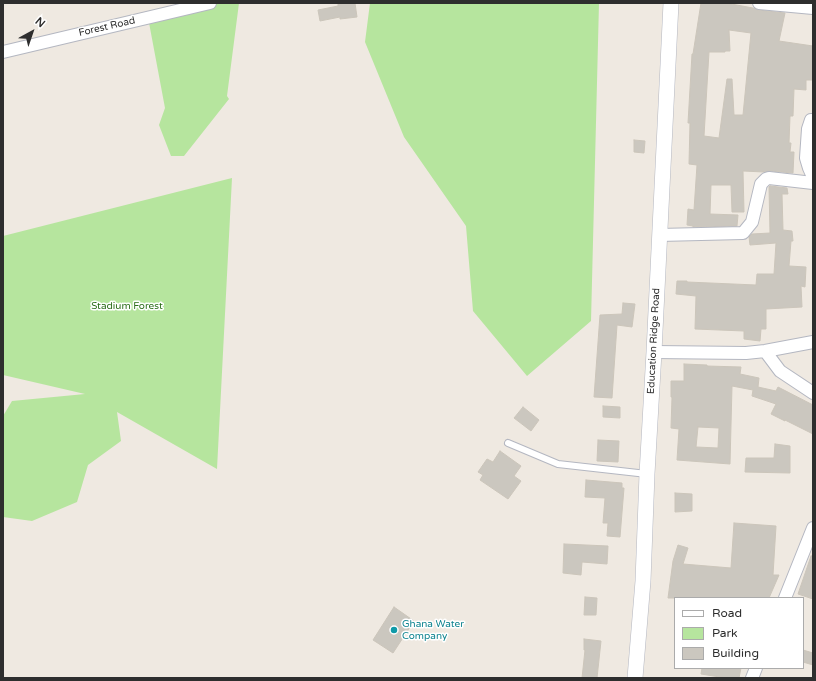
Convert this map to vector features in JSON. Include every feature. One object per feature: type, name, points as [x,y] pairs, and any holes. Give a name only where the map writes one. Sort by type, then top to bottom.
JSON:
[{"type":"street","name":"Forest Road","points":[[3,52],[210,3]]},
{"type":"street","name":"Education Ridge Road","points":[[635,678],[638,629],[642,597],[671,3]]},
{"type":"street","points":[[759,3],[813,8]]},
{"type":"street","points":[[813,120],[811,120],[808,128],[806,158],[813,177]]},
{"type":"street","points":[[659,235],[743,233],[752,222],[761,184],[766,179],[769,178],[813,183]]},
{"type":"street","points":[[654,352],[740,354],[813,342]]},
{"type":"street","points":[[765,351],[780,371],[813,393]]},
{"type":"street","points":[[785,597],[812,535]]},
{"type":"lane","points":[[508,443],[558,464],[647,474]]},
{"type":"green space","points":[[186,3],[239,3],[227,96],[229,99],[184,156],[171,156],[159,125],[165,108],[147,12]]},
{"type":"green space","points":[[370,3],[599,3],[591,321],[527,376],[473,311],[466,226],[404,137],[365,42]]},
{"type":"green space","name":"Stadium Forest","points":[[232,178],[217,469],[117,412],[121,441],[88,465],[77,502],[32,521],[3,517],[3,416],[12,401],[85,394],[3,375],[3,236]]},
{"type":"building","points":[[347,3],[355,3],[357,17],[340,19],[340,17],[320,21],[318,10]]},
{"type":"building","points":[[701,3],[726,3],[758,10],[785,13],[779,41],[813,46],[813,80],[806,80],[806,90],[794,89],[793,116],[790,116],[789,143],[791,143],[790,152],[794,152],[793,173],[743,171],[744,212],[732,212],[731,185],[711,185],[710,214],[738,215],[737,226],[693,227],[687,225],[688,209],[694,210],[697,165],[689,164],[690,123],[688,123],[693,54]],"holes":[[[729,30],[751,33],[743,115],[734,115],[732,79],[727,79],[719,138],[704,136],[709,52],[730,51]]]},
{"type":"building","points":[[634,140],[645,141],[644,153],[634,152]]},
{"type":"building","points":[[770,186],[787,188],[788,194],[782,194],[783,230],[792,231],[793,241],[791,241],[789,266],[806,267],[805,287],[801,286],[802,307],[766,309],[766,329],[761,329],[760,341],[744,339],[744,331],[695,329],[696,296],[676,294],[677,281],[756,285],[757,274],[774,274],[776,243],[750,245],[749,237],[752,234],[770,233]]},
{"type":"building","points":[[623,303],[635,304],[632,327],[617,325],[612,398],[594,397],[600,315],[622,314]]},
{"type":"building","points":[[684,364],[741,367],[740,374],[759,378],[758,387],[776,391],[778,387],[813,405],[813,434],[771,414],[776,404],[752,396],[753,390],[732,386],[730,464],[677,460],[679,429],[671,428],[671,381],[684,381]],"holes":[[[698,427],[719,428],[718,448],[696,447]]]},
{"type":"building","points":[[603,406],[620,407],[620,418],[603,417]]},
{"type":"building","points":[[523,407],[539,420],[531,431],[514,418]]},
{"type":"building","points":[[598,440],[619,441],[618,462],[597,461]]},
{"type":"building","points":[[775,444],[790,446],[790,473],[745,472],[746,458],[774,458]]},
{"type":"building","points":[[500,451],[521,466],[514,476],[521,481],[508,499],[480,480],[483,475],[478,472],[487,459],[493,462]]},
{"type":"building","points":[[586,480],[622,483],[622,488],[624,488],[620,537],[607,536],[608,523],[603,523],[605,498],[585,497]]},
{"type":"building","points":[[675,493],[692,494],[692,511],[675,512]]},
{"type":"building","points":[[734,523],[776,526],[773,575],[779,575],[769,597],[668,598],[673,561],[678,545],[688,548],[683,564],[731,568]]},
{"type":"building","points":[[564,544],[608,546],[607,564],[582,562],[581,575],[563,573]]},
{"type":"building","points":[[811,556],[813,556],[813,599],[798,594]]},
{"type":"building","points":[[585,597],[597,598],[596,615],[584,615]]},
{"type":"building","name":"Ghana Water Company","points":[[394,607],[414,621],[393,653],[373,640]]},
{"type":"building","points":[[584,639],[601,641],[597,678],[582,678],[585,650]]},
{"type":"building","points":[[804,650],[813,653],[813,665],[804,662]]},
{"type":"building","points":[[702,669],[741,669],[739,678],[726,678],[701,674]]},
{"type":"place","name":"Ghana Water Company","points":[[394,630]]}]
